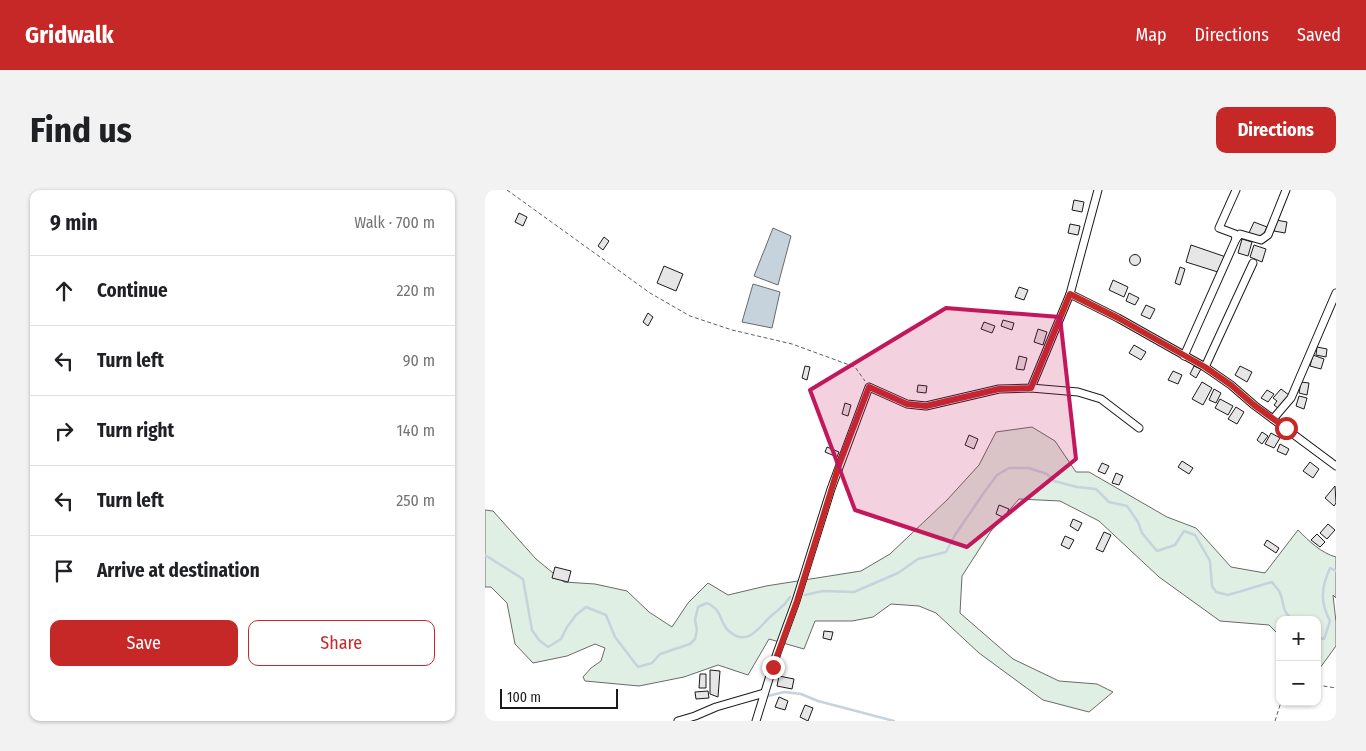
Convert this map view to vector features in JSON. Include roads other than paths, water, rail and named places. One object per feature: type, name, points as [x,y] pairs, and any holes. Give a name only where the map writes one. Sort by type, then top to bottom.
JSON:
[{"type":"street","points":[[1031,388],[1070,294],[1098,190]]},
{"type":"street","points":[[1236,190],[1219,228],[1235,234],[1236,239]]},
{"type":"street","points":[[1184,356],[1236,239],[1240,234],[1261,240],[1268,235],[1285,190]]},
{"type":"street","points":[[1205,367],[1253,263]]},
{"type":"street","points":[[1273,419],[1291,398],[1336,293]]},
{"type":"street","points":[[1070,294],[1118,318],[1205,367],[1336,466]]},
{"type":"street","points":[[756,721],[797,601],[839,465],[869,387],[907,404],[926,406],[999,389],[1031,388],[1078,392],[1101,399],[1139,428]]},
{"type":"street","points":[[678,721],[716,707],[764,693]]},
{"type":"waterway","points":[[805,595],[823,591],[854,592],[898,573],[918,559],[946,552],[955,535],[997,475],[1009,468],[1029,468],[1047,474],[1054,481],[1077,487],[1096,489],[1109,502],[1127,506],[1138,522],[1142,533],[1157,551],[1175,545],[1184,531],[1195,535],[1210,561],[1212,586],[1216,592],[1228,595],[1272,582],[1279,591],[1284,609],[1289,616]]},
{"type":"waterway","points":[[485,555],[523,579],[532,630],[539,640],[548,647],[561,639],[576,615],[586,607],[606,615],[615,637],[638,667],[652,663],[660,654],[690,644],[695,639],[697,630],[695,620],[698,607],[707,603],[713,606],[717,610],[726,629],[736,636],[742,637],[753,634],[790,597]]},
{"type":"waterway","points":[[1321,638],[1324,639],[1330,621],[1323,601],[1323,589],[1330,568],[1336,571]]},
{"type":"waterway","points":[[748,701],[784,692],[801,694],[818,701],[894,721]]}]
